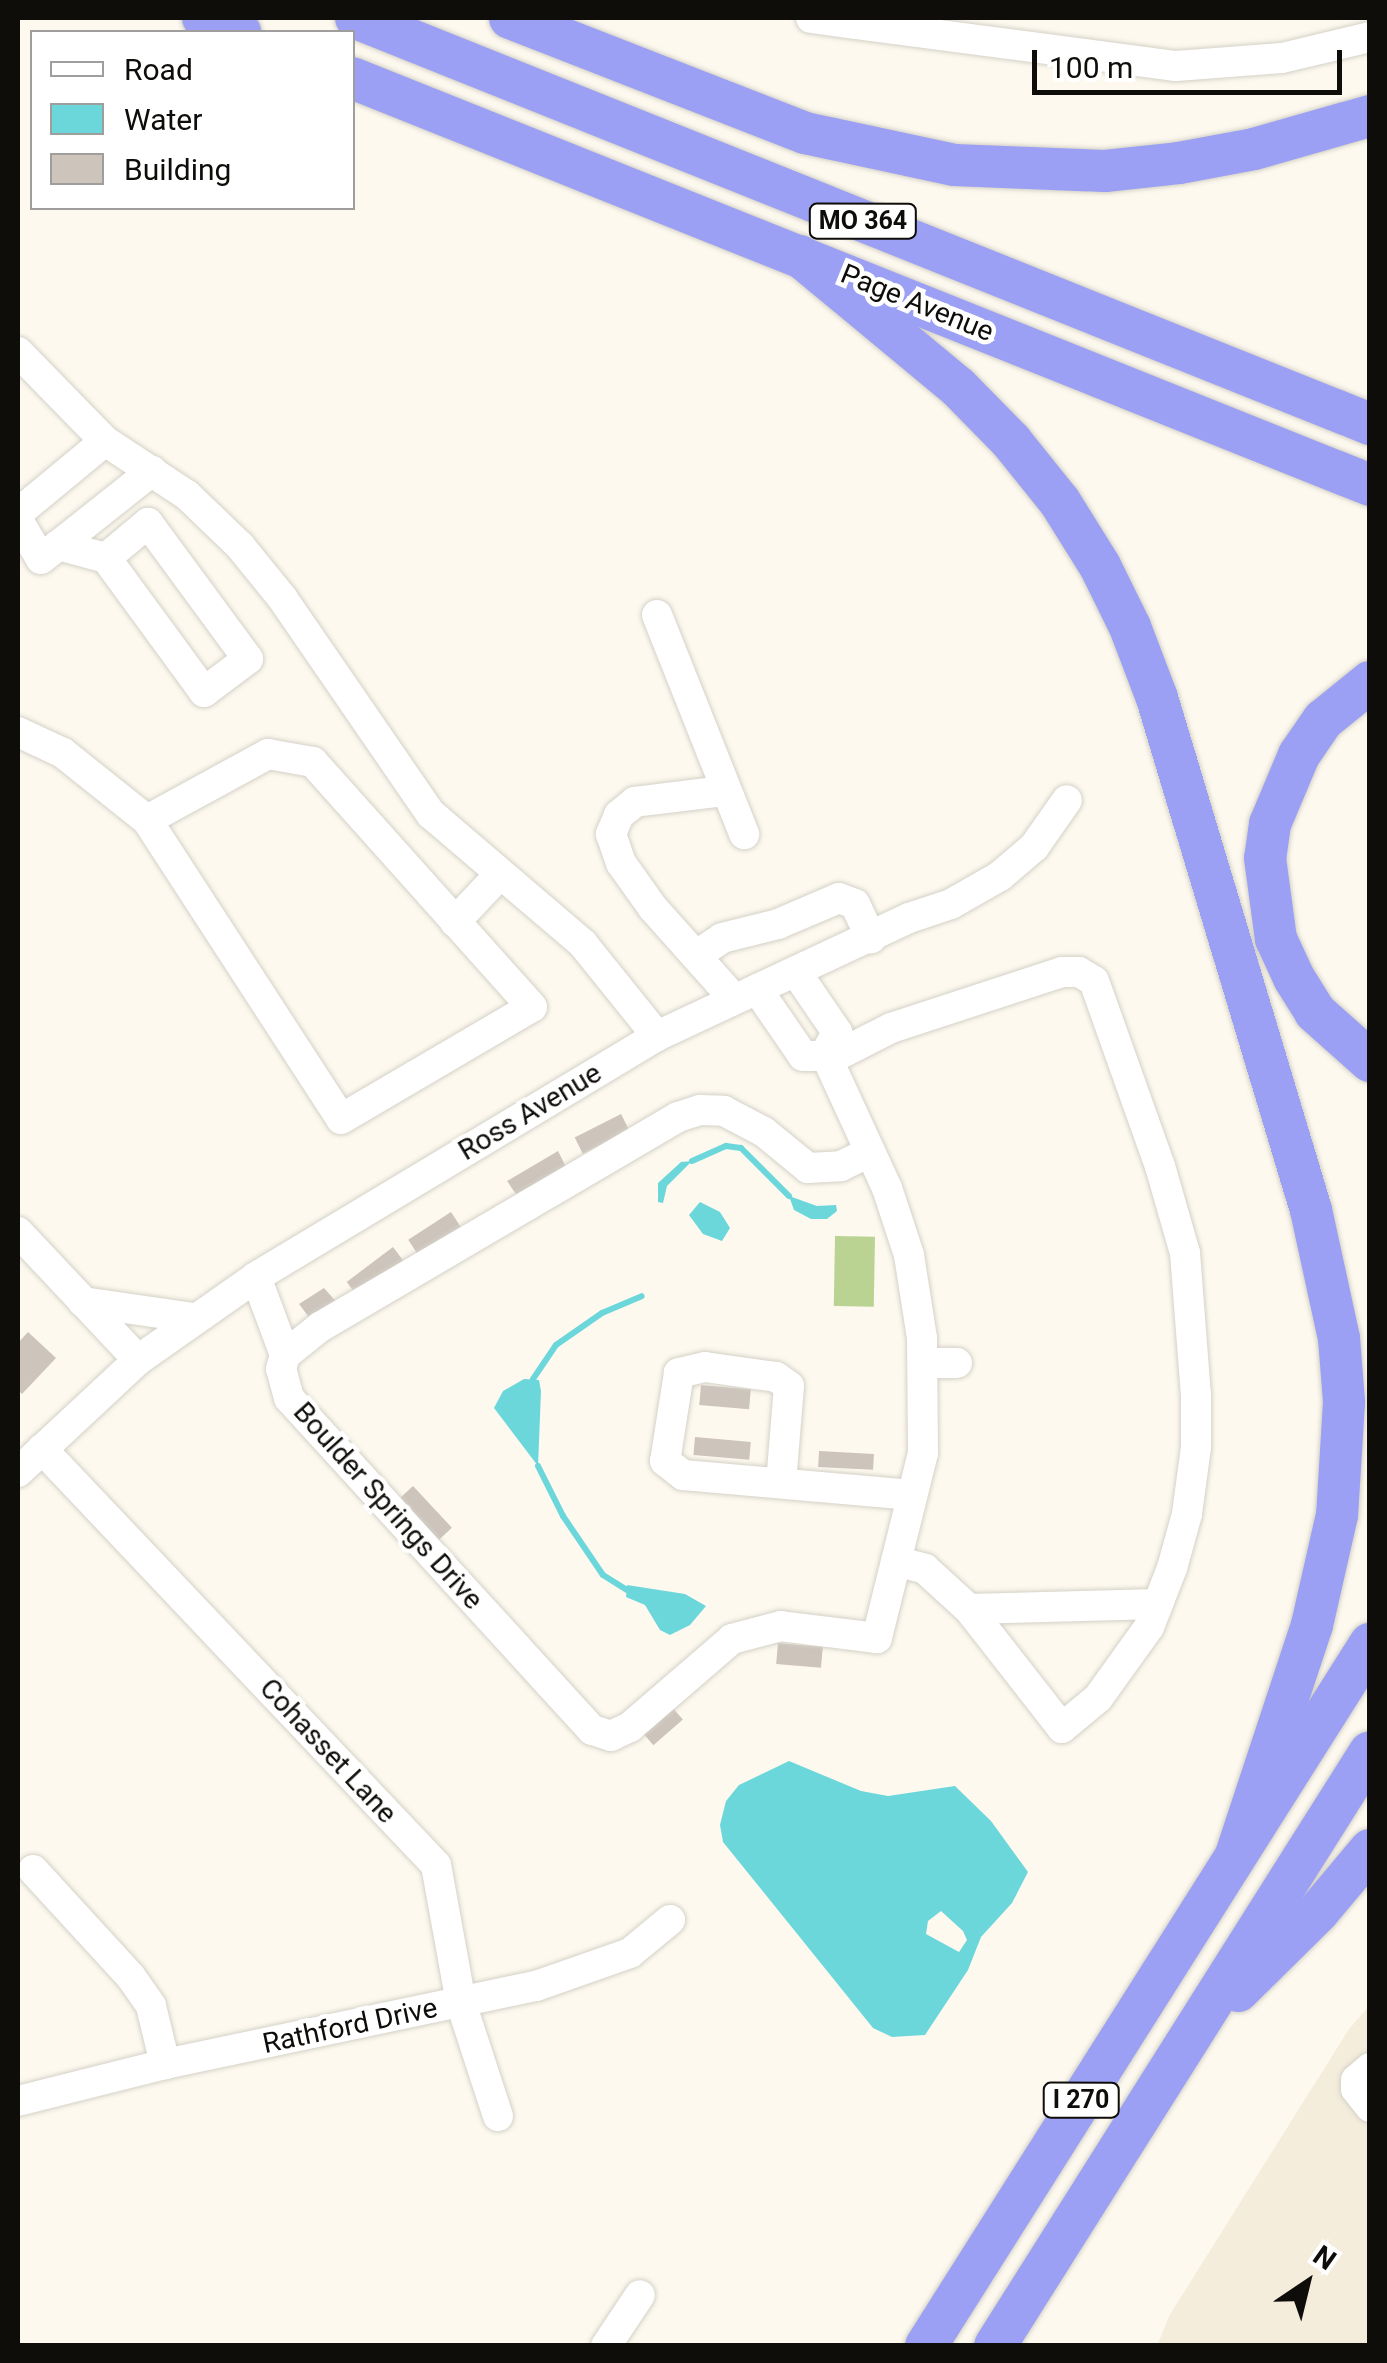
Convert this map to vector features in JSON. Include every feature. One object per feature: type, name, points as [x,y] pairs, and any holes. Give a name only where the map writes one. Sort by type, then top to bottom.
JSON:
[{"type":"highway","points":[[203,18],[235,30]]},
{"type":"highway","name":"Page Avenue","points":[[356,18],[1370,424]]},
{"type":"highway","points":[[510,18],[805,133],[954,165],[1105,171],[1179,163],[1254,149],[1370,116]]},
{"type":"highway","name":"Page Avenue","points":[[355,79],[1370,485]]},
{"type":"highway","points":[[800,256],[958,387],[1011,441],[1060,502],[1100,566],[1130,627],[1157,698],[1311,1210],[1339,1338],[1344,1402],[1338,1514],[1312,1625],[1236,1855]]},
{"type":"highway","points":[[1370,682],[1324,720],[1299,755],[1270,824],[1265,858],[1276,938],[1294,978],[1315,1012],[1370,1061]]},
{"type":"highway","name":"I 270","points":[[926,2346],[1370,1644]]},
{"type":"highway","name":"I 270","points":[[995,2346],[1370,1752]]},
{"type":"highway","points":[[1188,2040],[1318,1912],[1370,1850]]},
{"type":"street","points":[[812,18],[1176,66],[1282,58],[1370,37]]},
{"type":"street","points":[[18,352],[105,440],[186,495],[240,546],[283,598],[431,814],[583,944],[657,1036]]},
{"type":"street","points":[[105,440],[18,516],[41,558],[152,471]]},
{"type":"street","points":[[58,545],[106,558],[204,692],[248,658],[148,523],[106,558]]},
{"type":"street","points":[[657,615],[744,834]]},
{"type":"street","points":[[18,732],[63,753],[147,820],[341,1119],[532,1007],[312,762],[268,754],[147,820]]},
{"type":"street","points":[[724,791],[635,802],[619,815],[611,834],[620,863],[653,908],[697,954],[746,994],[803,1056],[826,1058],[890,1028],[1062,972],[1079,972],[1094,981],[1160,1166],[1185,1253],[1196,1447],[1187,1514],[1149,1628],[1098,1698],[1062,1728],[969,1609],[924,1569],[896,1561],[926,1431],[923,1363],[909,1255],[870,1152],[826,1058],[837,1032],[796,972]]},
{"type":"street","name":"Ross Avenue","points":[[18,1472],[138,1360],[256,1277],[657,1036],[951,904],[1000,876],[1034,847],[1067,800]]},
{"type":"street","points":[[455,922],[500,874]]},
{"type":"street","points":[[697,954],[722,938],[778,924],[839,898],[855,904],[871,938]]},
{"type":"street","points":[[256,1277],[285,1355],[320,1327],[678,1116],[700,1110],[724,1111],[764,1132],[808,1168],[840,1166],[870,1152]]},
{"type":"street","points":[[18,1232],[138,1360]]},
{"type":"street","points":[[84,1302],[194,1318]]},
{"type":"street","name":"Boulder Springs Drive","points":[[285,1355],[281,1369],[289,1398],[592,1730],[611,1736],[630,1728],[732,1639],[781,1626],[877,1638],[896,1561]]},
{"type":"street","points":[[923,1363],[957,1364]]},
{"type":"street","points":[[781,1482],[789,1386],[776,1377],[705,1367],[678,1373],[665,1461],[684,1475],[912,1495]]},
{"type":"street","name":"Cohasset Lane","points":[[42,1449],[436,1865],[460,2004],[498,2116]]},
{"type":"street","points":[[969,1609],[1158,1604]]},
{"type":"street","points":[[33,1870],[141,1991],[151,2006],[165,2064]]},
{"type":"street","name":"Rathford Drive","points":[[18,2101],[165,2064],[460,2004],[594,1967],[630,1953],[670,1920]]},
{"type":"street","points":[[1370,2068],[1356,2080],[1356,2089],[1370,2107]]},
{"type":"street","points":[[606,2346],[640,2295]]},
{"type":"shaded area","points":[[1369,2006],[1369,2345],[1157,2346],[1169,2316],[1349,2029]]},
{"type":"green space","points":[[835,1236],[875,1237],[874,1307],[834,1306]]},
{"type":"water","points":[[692,1161],[667,1186],[663,1203],[658,1202],[658,1183],[681,1162]]},
{"type":"water","points":[[789,1196],[817,1206],[836,1205],[837,1211],[827,1219],[811,1219],[794,1210]]},
{"type":"water","points":[[700,1202],[720,1212],[730,1228],[722,1241],[703,1234],[689,1215]]},
{"type":"water","points":[[524,1379],[539,1380],[541,1391],[538,1466],[494,1408],[503,1391]]},
{"type":"water","points":[[627,1585],[685,1594],[706,1606],[690,1625],[670,1635],[660,1630],[645,1605],[626,1597]]},
{"type":"water","points":[[789,1761],[861,1791],[888,1796],[955,1786],[991,1821],[1028,1872],[1012,1903],[981,1937],[968,1970],[925,2035],[892,2037],[873,2028],[723,1842],[720,1825],[726,1801],[739,1785]],"holes":[[[941,1911],[963,1931],[967,1940],[959,1952],[926,1934],[928,1921]]]},
{"type":"building","points":[[621,1114],[629,1130],[583,1154],[575,1138]]},
{"type":"building","points":[[558,1151],[566,1167],[516,1194],[507,1181]]},
{"type":"building","points":[[451,1212],[462,1229],[419,1257],[408,1240]]},
{"type":"building","points":[[393,1247],[405,1263],[359,1298],[347,1282]]},
{"type":"building","points":[[324,1288],[340,1306],[314,1324],[299,1304]]},
{"type":"building","points":[[28,1332],[56,1358],[22,1394],[18,1390],[18,1343]]},
{"type":"building","points":[[701,1385],[751,1389],[749,1409],[699,1405]]},
{"type":"building","points":[[695,1437],[751,1442],[749,1460],[693,1455]]},
{"type":"building","points":[[819,1451],[874,1454],[873,1470],[818,1467]]},
{"type":"building","points":[[413,1486],[452,1528],[439,1540],[400,1498]]},
{"type":"building","points":[[778,1643],[823,1647],[821,1668],[776,1664]]},
{"type":"building","points":[[671,1706],[683,1720],[653,1745],[642,1732]]},
{"type":"waterway","points":[[692,1161],[726,1146],[741,1148],[789,1196]]},
{"type":"waterway","points":[[533,1379],[556,1345],[602,1313],[642,1296]]},
{"type":"waterway","points":[[538,1466],[563,1516],[603,1575],[627,1590]]}]
